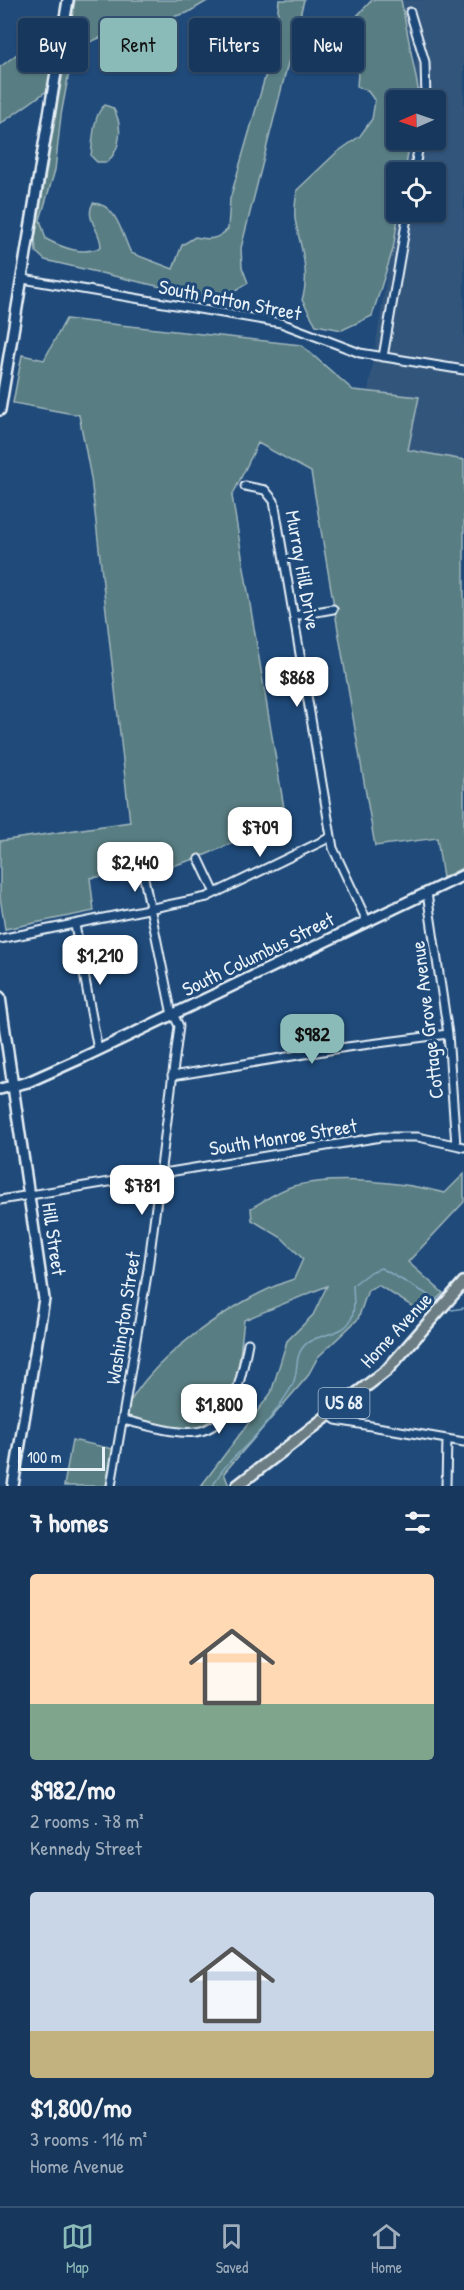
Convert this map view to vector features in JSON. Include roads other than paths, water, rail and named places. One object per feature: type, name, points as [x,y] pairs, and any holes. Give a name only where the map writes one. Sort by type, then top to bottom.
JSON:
[{"type":"main road","name":"Home Avenue","points":[[238,1486],[387,1370],[464,1282]]},
{"type":"street","points":[[0,410],[68,0]]},
{"type":"street","points":[[410,12],[424,55],[426,90]]},
{"type":"street","points":[[383,357],[406,222]]},
{"type":"street","name":"South Patton Street","points":[[22,279],[281,323],[307,331],[345,349],[464,370]]},
{"type":"street","name":"Murray Hill Drive","points":[[245,486],[265,490],[274,501],[331,837],[340,865],[367,921]]},
{"type":"street","points":[[294,616],[333,609]]},
{"type":"street","points":[[0,939],[195,900],[215,893],[331,837]]},
{"type":"street","points":[[199,859],[215,893]]},
{"type":"street","name":"Washington Street","points":[[111,1486],[138,1338],[179,1026],[173,1014],[143,873]]},
{"type":"street","name":"South Columbus Street","points":[[0,1089],[13,1086],[99,1050],[464,875]]},
{"type":"street","name":"Cottage Grove Avenue","points":[[427,893],[448,1034],[460,1146]]},
{"type":"street","points":[[75,925],[99,1050]]},
{"type":"street","name":"Hill Street","points":[[0,997],[44,1304],[13,1486]]},
{"type":"street","points":[[172,1076],[347,1047],[448,1034]]},
{"type":"street","name":"South Monroe Street","points":[[0,1200],[381,1137],[418,1137],[460,1146]]},
{"type":"street","points":[[123,1420],[186,1432],[199,1432],[207,1428],[222,1416],[238,1392],[248,1342]]},
{"type":"street","points":[[329,1415],[336,1420],[464,1442]]},
{"type":"street","points":[[446,1486],[447,1439]]},
{"type":"waterway","points":[[213,1486],[227,1465],[261,1429],[285,1398],[294,1381],[298,1356],[303,1347],[316,1338],[339,1331],[350,1321],[354,1306],[353,1285],[370,1272],[381,1268],[439,1301]]},
{"type":"waterway","points":[[448,1307],[452,1310],[464,1308]]}]
